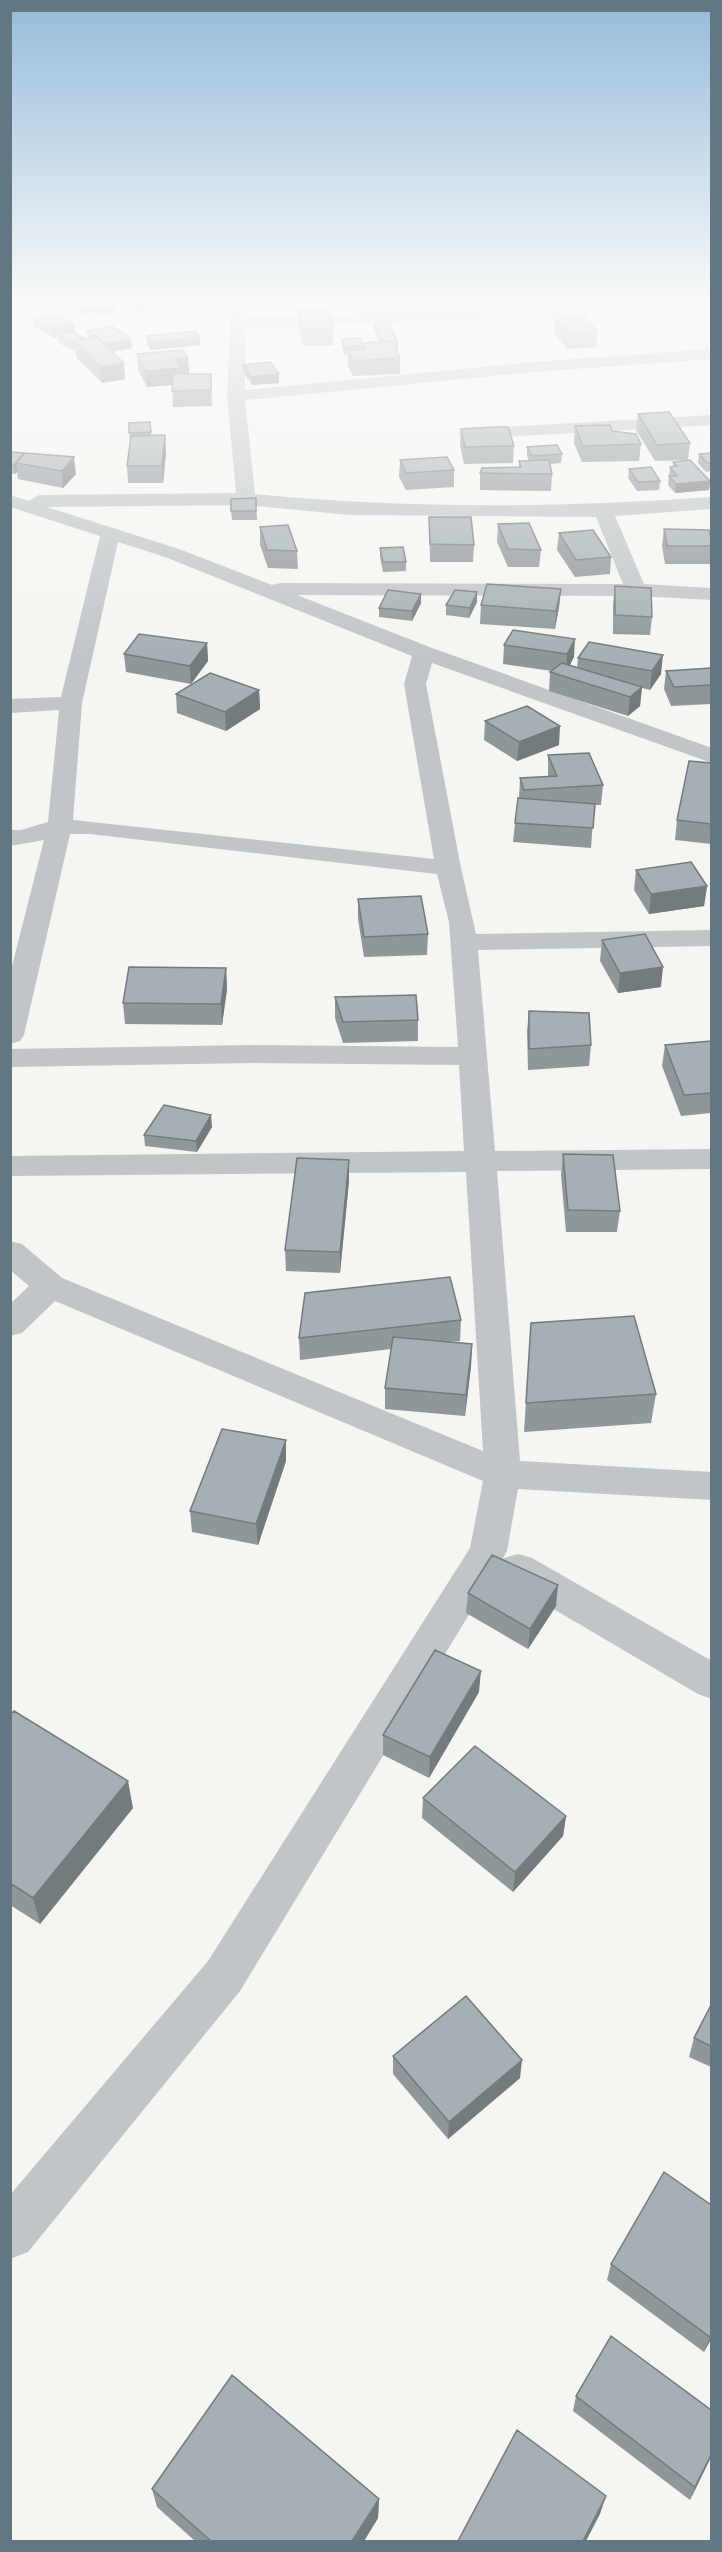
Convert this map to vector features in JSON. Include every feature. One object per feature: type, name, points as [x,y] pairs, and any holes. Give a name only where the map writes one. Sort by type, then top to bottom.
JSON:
[{"type":"street","points":[[238,418],[246,499]]},
{"type":"street","points":[[467,434],[711,420]]},
{"type":"street","points":[[11,501],[246,499],[350,509],[603,511],[711,502]]},
{"type":"street","points":[[11,501],[172,553],[424,653],[711,756]]},
{"type":"street","points":[[603,511],[636,590]]},
{"type":"street","points":[[10,1035],[59,827],[71,703],[110,534]]},
{"type":"street","points":[[260,589],[636,590],[711,594]]},
{"type":"street","points":[[10,2234],[224,1976],[488,1551],[503,1474],[481,1163],[462,922],[448,868],[415,684],[424,653]]},
{"type":"street","points":[[10,706],[71,703]]},
{"type":"street","points":[[660,736],[711,733]]},
{"type":"street","points":[[10,838],[22,838],[59,827],[102,828],[448,868]]},
{"type":"street","points":[[464,942],[711,938]]},
{"type":"street","points":[[10,1058],[252,1054],[473,1056]]},
{"type":"street","points":[[10,1166],[711,1159]]},
{"type":"street","points":[[10,1252],[50,1286],[503,1474],[711,1486]]},
{"type":"street","points":[[10,1324],[50,1286]]},
{"type":"street","points":[[488,1551],[711,1682]]},
{"type":"building","points":[[641,418],[673,418],[690,443],[657,445]]},
{"type":"building","points":[[150,422],[151,432],[129,433],[129,423]]},
{"type":"building","points":[[610,425],[612,431],[636,434],[641,444],[583,446],[575,426]]},
{"type":"building","points":[[508,427],[514,446],[465,447],[461,429]]},
{"type":"building","points":[[165,435],[162,466],[127,466],[131,436]]},
{"type":"building","points":[[557,445],[562,454],[532,456],[527,447]]},
{"type":"building","points":[[10,452],[24,453],[14,465],[10,464]]},
{"type":"building","points":[[25,453],[74,457],[62,471],[16,463]]},
{"type":"building","points":[[711,453],[711,463],[707,463],[699,454]]},
{"type":"building","points":[[447,457],[454,470],[406,473],[400,460]]},
{"type":"building","points":[[549,460],[552,474],[480,473],[482,468],[521,467],[519,461]]},
{"type":"building","points":[[690,460],[710,481],[676,484],[669,476],[677,476],[670,467],[677,466],[673,462]]},
{"type":"building","points":[[651,467],[660,481],[638,482],[629,469]]},
{"type":"building","points":[[256,498],[256,511],[231,511],[231,499]]},
{"type":"building","points":[[429,517],[471,517],[474,545],[430,544]]},
{"type":"building","points":[[529,523],[541,550],[508,549],[498,524]]},
{"type":"building","points":[[288,525],[297,551],[267,550],[260,527]]},
{"type":"building","points":[[664,529],[709,530],[711,546],[667,546]]},
{"type":"building","points":[[593,530],[611,557],[576,560],[559,533]]},
{"type":"building","points":[[403,547],[406,562],[383,562],[380,548]]},
{"type":"building","points":[[487,584],[561,589],[556,611],[481,605]]},
{"type":"building","points":[[615,586],[651,588],[652,617],[615,615]]},
{"type":"building","points":[[388,590],[421,594],[412,611],[379,608]]},
{"type":"building","points":[[455,590],[477,592],[470,608],[446,605]]},
{"type":"building","points":[[513,630],[575,639],[567,654],[504,645]]},
{"type":"building","points":[[139,634],[207,643],[190,666],[124,654]]},
{"type":"building","points":[[589,642],[663,655],[652,671],[578,658]]},
{"type":"building","points":[[562,663],[642,687],[630,697],[550,672]]},
{"type":"building","points":[[711,668],[711,685],[674,687],[666,671]]},
{"type":"building","points":[[210,673],[259,690],[225,712],[176,694]]},
{"type":"building","points":[[527,706],[560,726],[519,742],[485,721]]},
{"type":"building","points":[[589,753],[603,785],[524,790],[520,778],[557,776],[548,755]]},
{"type":"building","points":[[689,761],[711,763],[711,824],[677,820]]},
{"type":"building","points":[[518,798],[595,804],[593,828],[515,823]]},
{"type":"building","points":[[691,862],[707,886],[651,894],[636,870]]},
{"type":"building","points":[[421,896],[428,934],[364,937],[358,899]]},
{"type":"building","points":[[645,934],[663,967],[620,973],[602,940]]},
{"type":"building","points":[[129,967],[226,968],[221,1004],[123,1003]]},
{"type":"building","points":[[416,995],[418,1020],[343,1022],[335,997]]},
{"type":"building","points":[[529,1011],[589,1013],[591,1045],[529,1049]]},
{"type":"building","points":[[711,1041],[711,1093],[684,1095],[665,1045]]},
{"type":"building","points":[[164,1105],[211,1115],[196,1141],[144,1135]]},
{"type":"building","points":[[563,1154],[613,1155],[620,1211],[568,1210]]},
{"type":"building","points":[[297,1158],[349,1160],[340,1252],[285,1250]]},
{"type":"building","points":[[450,1277],[461,1320],[299,1338],[305,1293]]},
{"type":"building","points":[[634,1316],[656,1394],[526,1403],[531,1323]]},
{"type":"building","points":[[393,1337],[472,1344],[466,1395],[385,1388]]},
{"type":"building","points":[[222,1429],[286,1440],[256,1524],[190,1511]]},
{"type":"building","points":[[492,1555],[558,1585],[530,1629],[468,1593]]},
{"type":"building","points":[[435,1650],[481,1671],[430,1757],[383,1735]]},
{"type":"building","points":[[14,1711],[128,1781],[33,1898],[10,1883],[10,1715]]},
{"type":"building","points":[[475,1746],[566,1816],[515,1872],[423,1798]]},
{"type":"building","points":[[466,1996],[522,2060],[449,2122],[393,2056]]},
{"type":"building","points":[[711,2005],[711,2046],[694,2038]]},
{"type":"building","points":[[664,2172],[711,2205],[710,2337],[611,2264]]},
{"type":"building","points":[[611,2336],[711,2410],[711,2455],[695,2487],[576,2396]]},
{"type":"building","points":[[232,2375],[379,2499],[352,2541],[211,2541],[152,2489]]},
{"type":"building","points":[[517,2430],[606,2496],[583,2541],[458,2541]]}]
